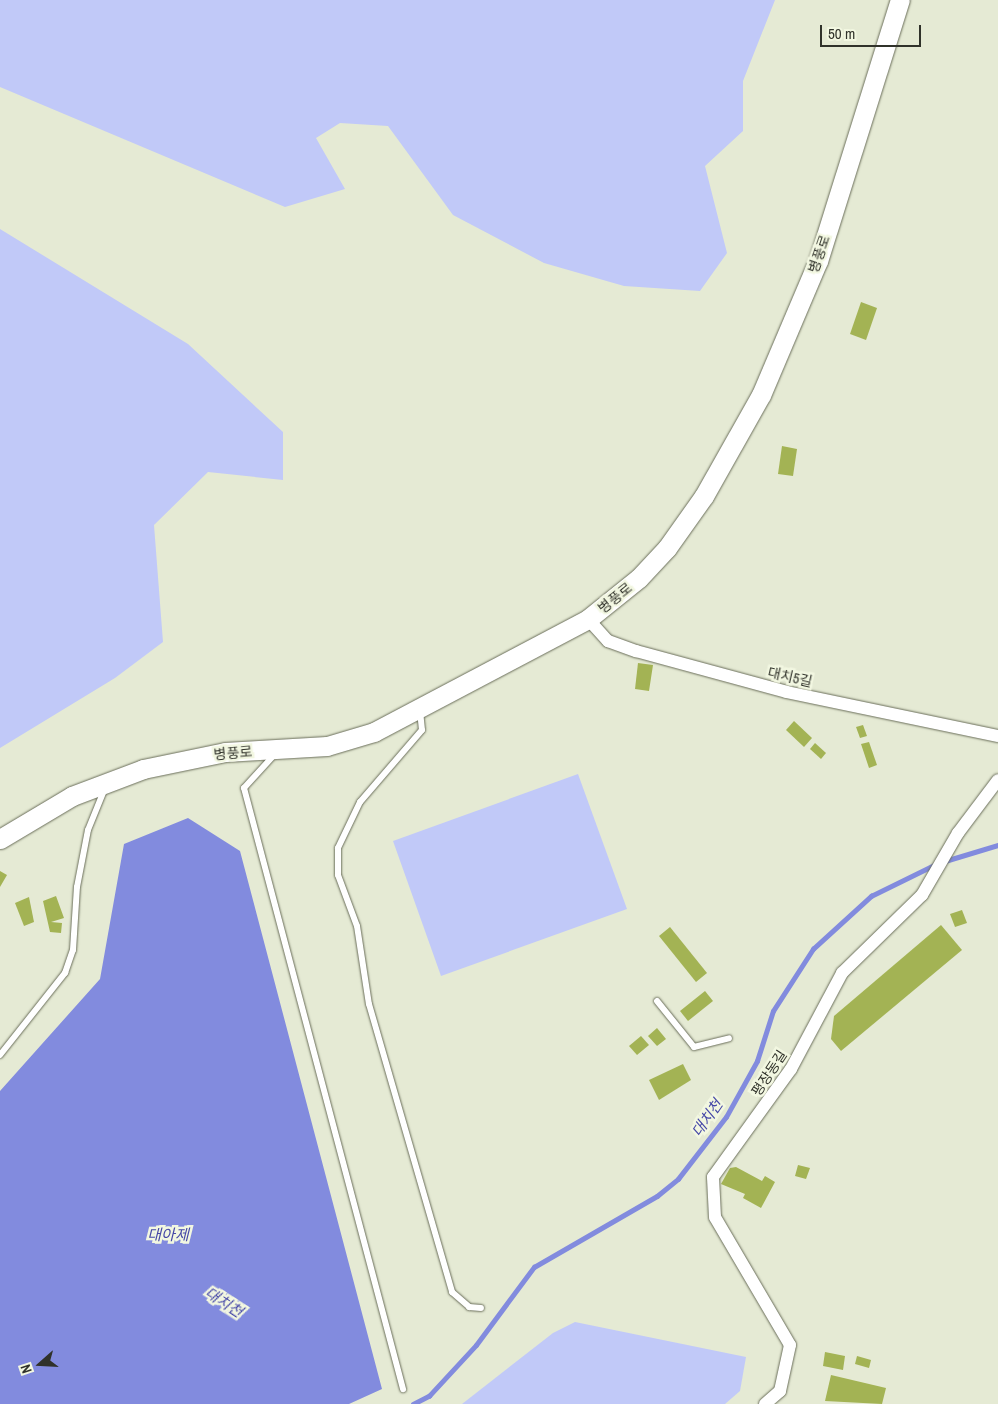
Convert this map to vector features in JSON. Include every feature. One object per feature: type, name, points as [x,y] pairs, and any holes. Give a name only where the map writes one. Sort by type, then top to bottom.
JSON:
[{"type":"main road","name":"병풍로","points":[[0,839],[26,820],[109,780],[179,759],[347,741],[420,708],[588,619],[667,548],[715,480],[761,394],[818,261],[900,0]]},
{"type":"street","name":"대치5길","points":[[588,619],[608,641],[636,652],[787,692],[998,736]]},
{"type":"street","name":"평장동길","points":[[764,1404],[780,1391],[790,1345],[715,1217],[713,1177],[791,1069],[842,973],[924,892],[958,833],[998,780]]},
{"type":"lane","points":[[420,708],[422,730],[360,802],[338,848],[338,875],[357,926],[369,1004],[452,1292],[469,1307],[481,1308]]},
{"type":"lane","points":[[280,749],[244,788],[403,1389]]},
{"type":"lane","points":[[0,1055],[65,973],[73,950],[77,887],[88,830],[109,780]]},
{"type":"lane","points":[[657,1001],[694,1047],[729,1038]]},
{"type":"shaded area","points":[[0,0],[775,0],[743,81],[743,131],[705,166],[727,253],[700,291],[624,286],[544,263],[453,215],[388,126],[340,123],[316,138],[345,189],[285,207],[0,87]]},
{"type":"shaded area","points":[[0,229],[188,344],[283,432],[283,480],[208,472],[154,525],[163,642],[115,678],[0,748]]},
{"type":"shaded area","points":[[578,774],[627,909],[441,976],[393,841]]},
{"type":"shaded area","points":[[575,1322],[746,1357],[740,1391],[725,1404],[462,1404],[553,1333]]},
{"type":"water","name":"대아제","points":[[188,818],[240,851],[382,1389],[349,1404],[0,1404],[0,1091],[100,979],[124,844]]},
{"type":"building","points":[[861,302],[877,308],[866,340],[850,334]]},
{"type":"building","points":[[782,446],[797,449],[793,476],[778,474]]},
{"type":"building","points":[[638,663],[653,665],[649,691],[635,689]]},
{"type":"building","points":[[794,721],[812,738],[804,747],[786,730]]},
{"type":"building","points":[[863,725],[867,736],[860,738],[856,727]]},
{"type":"building","points":[[869,742],[877,765],[869,768],[861,744]]},
{"type":"building","points":[[815,743],[826,753],[821,759],[810,749]]},
{"type":"building","points":[[0,871],[7,875],[0,887]]},
{"type":"building","points":[[56,896],[64,918],[51,922],[62,923],[61,933],[50,932],[43,901]]},
{"type":"building","points":[[29,897],[34,922],[24,926],[15,903]]},
{"type":"building","points":[[962,910],[967,923],[955,927],[950,914]]},
{"type":"building","points":[[941,925],[962,950],[841,1051],[831,1039],[834,1016]]},
{"type":"building","points":[[670,927],[707,973],[696,982],[659,936]]},
{"type":"building","points":[[705,991],[713,1001],[688,1021],[680,1011]]},
{"type":"building","points":[[657,1028],[666,1039],[657,1046],[648,1036]]},
{"type":"building","points":[[641,1036],[649,1045],[637,1055],[629,1046]]},
{"type":"building","points":[[683,1064],[691,1080],[659,1100],[649,1080]]},
{"type":"building","points":[[798,1165],[810,1168],[806,1179],[795,1176]]},
{"type":"building","points":[[736,1167],[762,1181],[765,1176],[775,1182],[761,1208],[743,1198],[745,1194],[721,1184],[730,1168]]},
{"type":"building","points":[[825,1352],[845,1356],[843,1370],[823,1366]]},
{"type":"building","points":[[857,1356],[871,1360],[869,1368],[855,1364]]},
{"type":"building","points":[[831,1375],[886,1388],[882,1404],[825,1401]]},
{"type":"waterway","name":"대치천","points":[[945,861],[998,845]]},
{"type":"waterway","name":"대치천","points":[[413,1404],[429,1396],[476,1345],[534,1267],[657,1196],[678,1179],[726,1117],[757,1061],[773,1011],[813,949],[871,896],[938,863]]}]
